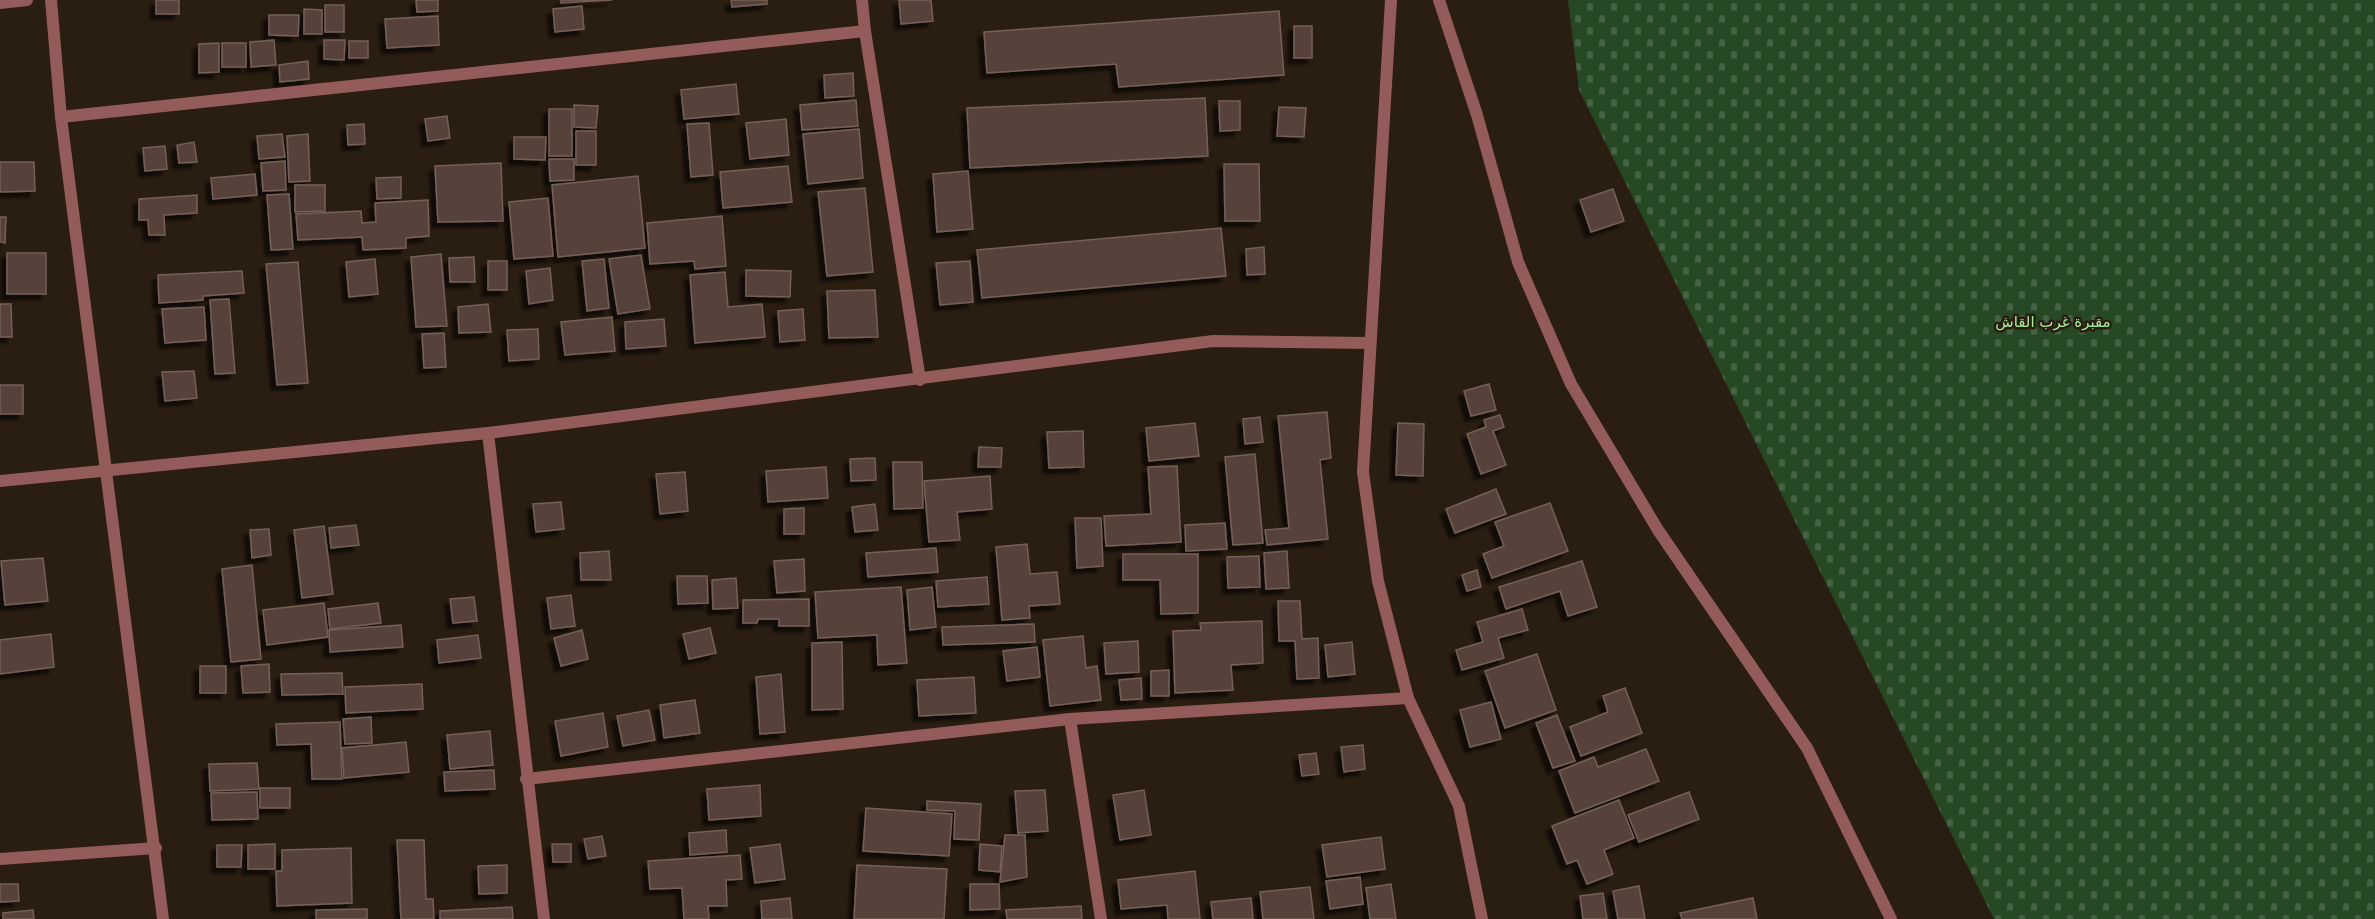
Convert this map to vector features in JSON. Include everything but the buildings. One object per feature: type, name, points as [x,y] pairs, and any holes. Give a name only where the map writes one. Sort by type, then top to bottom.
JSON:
[{"type":"street","points":[[0,3],[27,0]]},
{"type":"street","points":[[51,0],[61,117],[164,919]]},
{"type":"street","points":[[862,0],[920,380]]},
{"type":"street","points":[[1392,0],[1363,472],[1378,581],[1408,698],[1459,806],[1482,919]]},
{"type":"street","points":[[1439,0],[1477,115],[1518,262],[1571,384],[1658,530],[1807,748],[1891,919]]},
{"type":"street","points":[[61,117],[865,31]]},
{"type":"street","points":[[0,481],[489,433],[1213,341],[1370,343]]},
{"type":"street","points":[[489,433],[526,778],[544,919]]},
{"type":"street","points":[[526,778],[1070,719],[1408,698]]},
{"type":"street","points":[[1070,719],[1101,919]]},
{"type":"street","points":[[0,859],[156,848]]},
{"type":"green space","name":"مقبرة غرب القاش","points":[[1568,0],[2375,0],[2375,919],[1994,919],[1579,90]]}]
